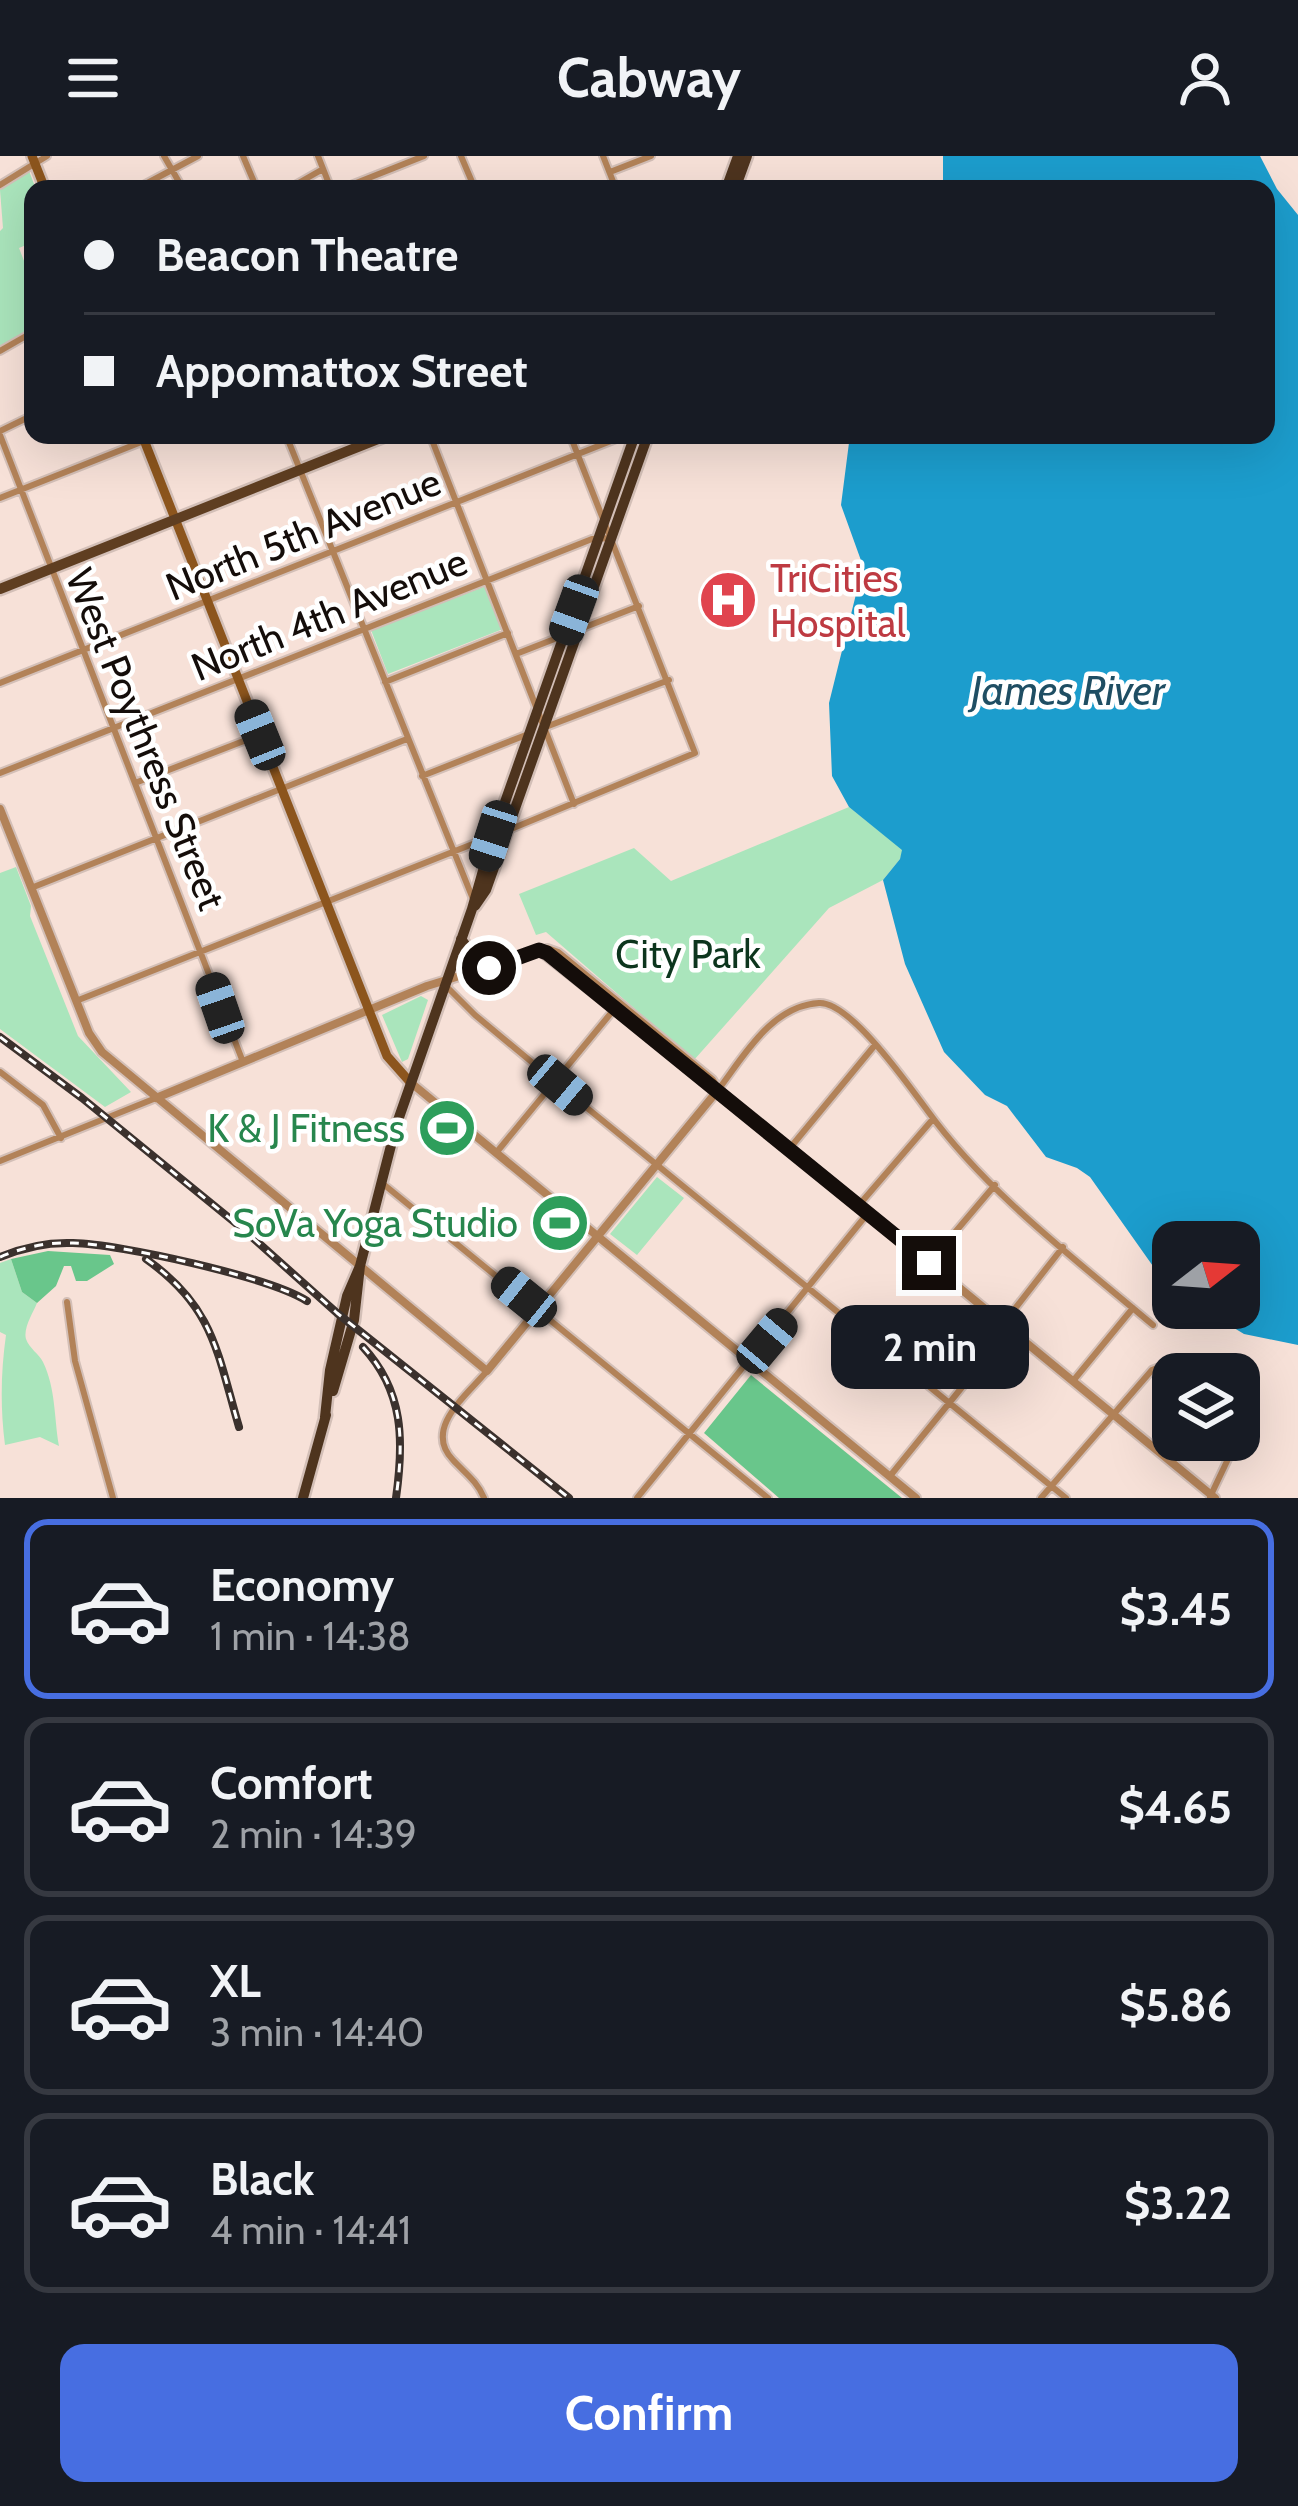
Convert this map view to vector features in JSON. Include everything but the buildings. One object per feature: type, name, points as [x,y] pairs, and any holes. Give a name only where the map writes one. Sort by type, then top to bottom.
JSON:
[{"type":"highway","points":[[302,1498],[354,1320],[360,1266],[410,1082],[579,629],[628,444]]},
{"type":"highway","points":[[474,904],[493,836],[565,634],[644,444]]},
{"type":"highway","points":[[461,939],[477,961],[489,968]]},
{"type":"main road","points":[[145,444],[387,1056],[410,1082]]},
{"type":"main road","points":[[0,589],[300,470],[350,444]]},
{"type":"street","points":[[0,185],[47,156]]},
{"type":"street","points":[[164,156],[178,180]]},
{"type":"street","points":[[153,180],[198,156]]},
{"type":"street","points":[[319,156],[327,180]]},
{"type":"street","points":[[364,180],[424,156]]},
{"type":"street","points":[[603,156],[613,180]]},
{"type":"street","points":[[610,172],[651,156]]},
{"type":"street","points":[[304,180],[323,169]]},
{"type":"street","name":"West Poythress Street","points":[[0,433],[242,1062]]},
{"type":"street","points":[[0,498],[129,444]]},
{"type":"street","points":[[290,444],[474,904]]},
{"type":"street","points":[[434,444],[574,804]]},
{"type":"street","points":[[574,444],[605,522]]},
{"type":"street","name":"North 5th Avenue","points":[[0,683],[606,444]]},
{"type":"street","points":[[76,1000],[695,753],[639,606],[606,537]]},
{"type":"street","name":"North 4th Avenue","points":[[0,773],[606,537]]},
{"type":"street","points":[[516,654],[639,606]]},
{"type":"street","points":[[385,682],[508,633]]},
{"type":"street","points":[[422,776],[669,680]]},
{"type":"street","points":[[135,783],[260,735]]},
{"type":"street","points":[[31,888],[408,739]]},
{"type":"street","points":[[0,808],[97,1046],[487,1371]]},
{"type":"street","points":[[0,1161],[428,986],[539,950],[617,1006],[1212,1497],[1227,1461]]},
{"type":"street","points":[[445,984],[475,1015],[1066,1498]]},
{"type":"street","points":[[484,1498],[478,1484],[444,1450],[440,1436],[445,1422],[767,1028],[779,1017],[818,1003],[832,1005],[875,1045],[933,1119],[994,1185],[1152,1324]]},
{"type":"street","points":[[496,1153],[617,1006]]},
{"type":"street","points":[[790,1148],[875,1045]]},
{"type":"street","points":[[0,1072],[43,1105],[61,1138]]},
{"type":"street","points":[[410,1082],[916,1498]]},
{"type":"street","points":[[859,1205],[933,1119]]},
{"type":"street","points":[[382,1183],[768,1498]]},
{"type":"street","points":[[929,1263],[994,1185]]},
{"type":"street","points":[[637,1498],[868,1213]]},
{"type":"street","points":[[890,1476],[1008,1327],[1010,1315],[1063,1247]]},
{"type":"street","points":[[68,1302],[75,1361],[113,1498]]},
{"type":"street","points":[[1073,1381],[1133,1308]]},
{"type":"street","points":[[1041,1498],[1152,1373]]},
{"type":"green space","points":[[29,171],[32,180],[24,180],[24,246],[19,248],[24,261],[24,332],[0,346],[3,228],[0,190]]},
{"type":"green space","points":[[486,586],[503,629],[388,674],[371,630]]},
{"type":"green space","name":"City Park","points":[[849,807],[903,850],[900,859],[883,880],[829,908],[694,1060],[546,932],[536,935],[519,894],[634,848],[671,881]]},
{"type":"green space","points":[[16,867],[31,906],[30,916],[78,1036],[131,1092],[105,1107],[0,1029],[0,873]]},
{"type":"green space","points":[[421,996],[428,1000],[408,1059],[402,1062],[382,1015]]},
{"type":"green space","points":[[657,1177],[684,1198],[637,1255],[610,1234]]},
{"type":"green space","points":[[48,1251],[110,1255],[114,1264],[87,1281],[76,1281],[71,1266],[64,1266],[56,1286],[37,1303],[22,1292],[11,1259]]},
{"type":"green space","points":[[11,1259],[22,1292],[37,1303],[26,1339],[47,1372],[59,1446],[40,1437],[5,1445],[6,1335],[0,1332],[0,1263]]},
{"type":"green space","points":[[751,1375],[902,1498],[779,1498],[704,1433]]},
{"type":"water","name":"James River","points":[[943,156],[1260,156],[1272,180],[943,180]]},
{"type":"water","name":"James River","points":[[1275,185],[1298,215],[1298,1345],[1236,1329],[1260,1329],[1260,1221],[1152,1221],[1152,1265],[1090,1177],[1046,1157],[1007,1106],[985,1095],[944,1052],[905,964],[883,880],[902,850],[849,807],[832,776],[829,703],[863,566],[841,505],[849,444],[1275,444]]},
{"type":"railway","points":[[0,1037],[82,1098],[337,1313],[569,1498]]},
{"type":"railway","points":[[0,1257],[45,1244],[95,1245],[229,1272],[307,1301]]},
{"type":"railway","points":[[146,1259],[200,1313],[218,1354],[239,1427]]},
{"type":"railway","points":[[363,1347],[394,1399],[400,1437],[396,1498]]},
{"type":"place","name":"TriCities Hospital","points":[[728,600]]},
{"type":"place","name":"K & J Fitness","points":[[447,1128]]},
{"type":"place","name":"SoVa Yoga Studio","points":[[560,1223]]},
{"type":"route","points":[[489,968],[539,950],[547,953],[929,1263]]}]
